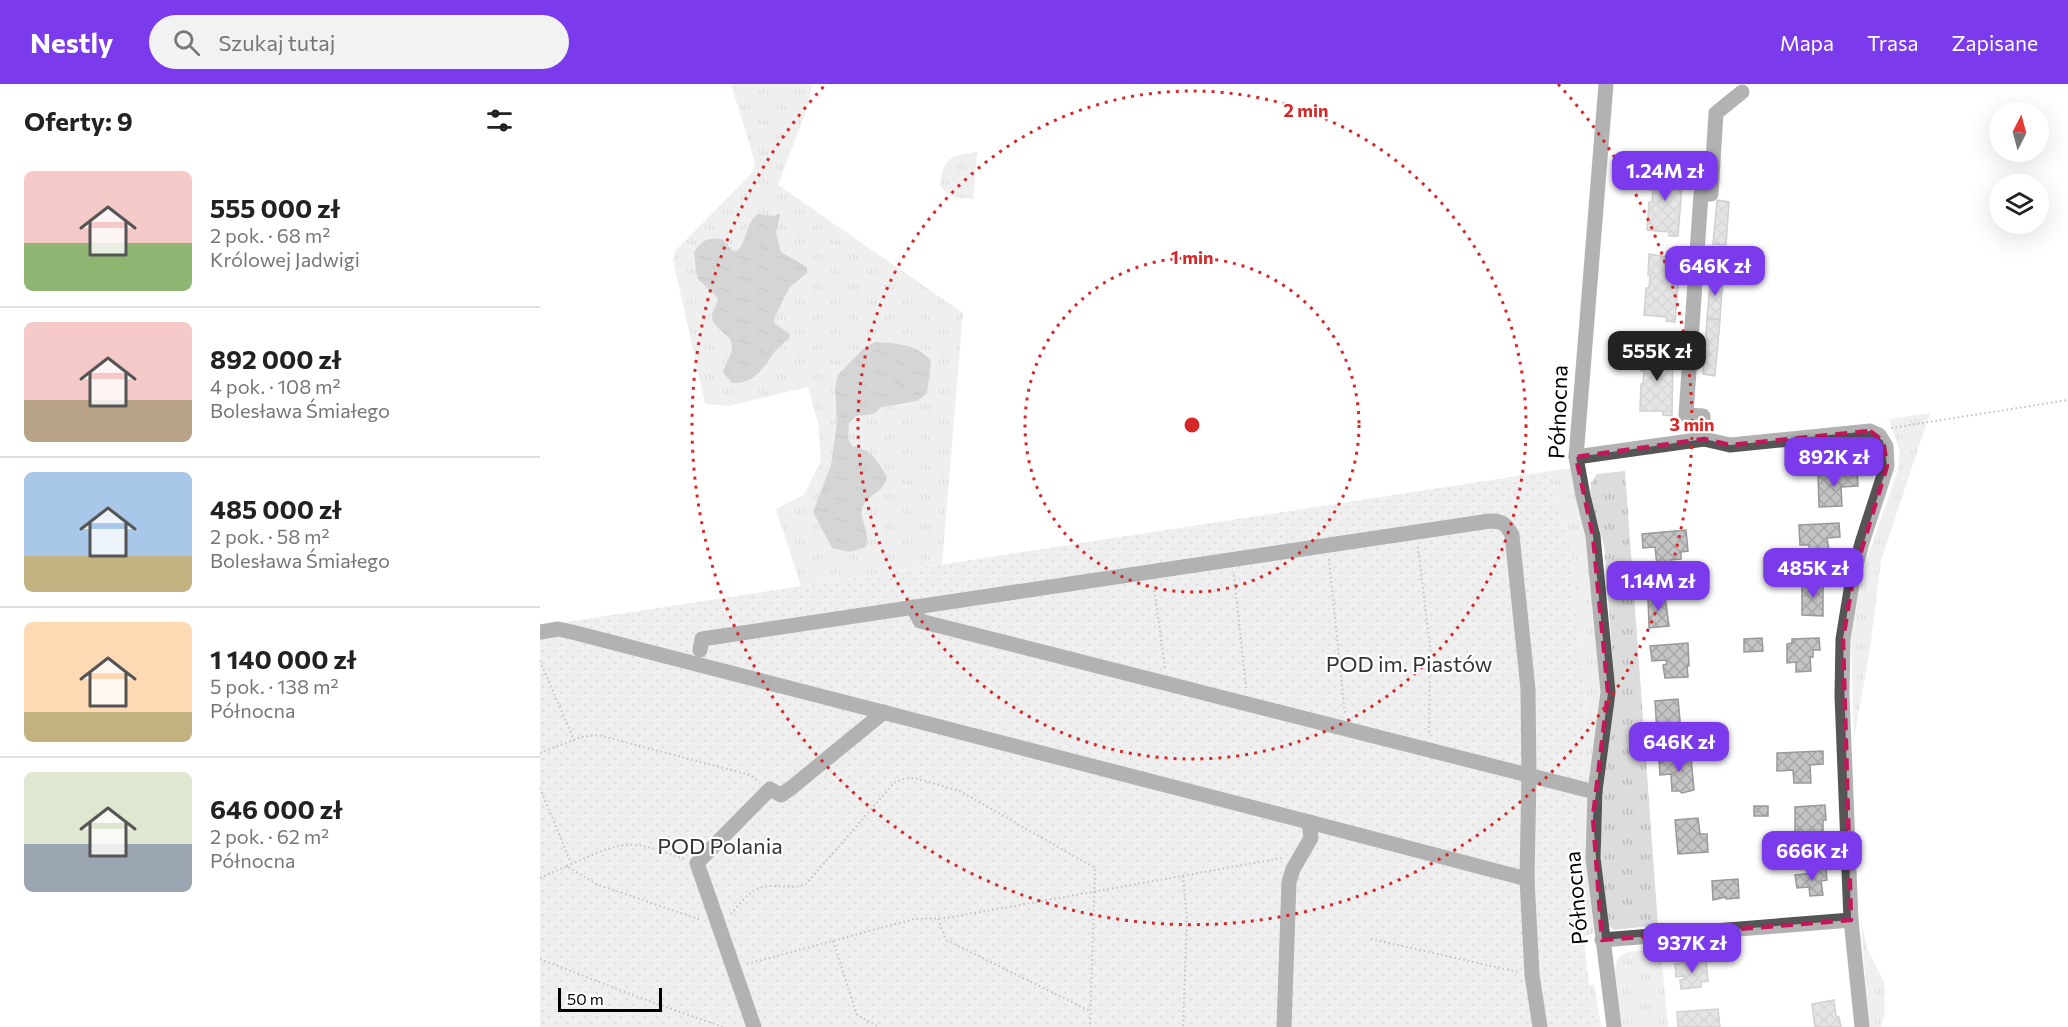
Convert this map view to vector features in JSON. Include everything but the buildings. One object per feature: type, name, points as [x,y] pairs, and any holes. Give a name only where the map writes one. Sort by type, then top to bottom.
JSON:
[{"type":"street","name":"Północna","points":[[1606,84],[1576,457],[1582,496],[1593,536],[1608,692],[1596,792],[1593,858],[1614,1027]]},
{"type":"street","points":[[1704,439],[1703,416],[1686,415],[1701,194],[1711,194],[1716,112],[1742,92]]},
{"type":"street","points":[[1576,457],[1704,439],[1730,445],[1870,431],[1879,435],[1883,441],[1888,457],[1887,466],[1853,578],[1843,639],[1842,696],[1851,920],[1862,1027]]},
{"type":"street","points":[[700,650],[702,639],[861,613],[1500,521],[1507,525],[1512,535],[1528,689],[1527,879],[1532,975],[1540,1027]]},
{"type":"street","points":[[913,607],[920,621],[1596,792]]},
{"type":"street","points":[[540,632],[558,629],[572,632],[1527,879]]},
{"type":"street","points":[[754,1027],[697,862],[770,789],[781,795],[884,712]]},
{"type":"street","points":[[1284,1027],[1289,882],[1295,865],[1311,838],[1309,822]]},
{"type":"street","points":[[1602,940],[1851,920]]},
{"type":"path","points":[[1870,431],[2068,400]]},
{"type":"path","points":[[1416,532],[1430,647],[1429,751]]},
{"type":"path","points":[[1328,544],[1346,730]]},
{"type":"path","points":[[1232,560],[1248,705]]},
{"type":"path","points":[[1152,571],[1167,685]]},
{"type":"path","points":[[540,661],[574,740]]},
{"type":"path","points":[[540,753],[574,740],[598,735],[750,775],[770,789]]},
{"type":"path","points":[[567,866],[596,884],[719,926],[754,890],[763,887],[800,887],[807,884],[894,783],[914,778],[960,791],[1095,868],[1090,1027]]},
{"type":"path","points":[[540,788],[572,864]]},
{"type":"path","points":[[540,878],[612,849],[632,845],[697,862]]},
{"type":"path","points":[[733,968],[914,919],[938,918],[1283,858],[1295,865]]},
{"type":"path","points":[[1183,876],[1187,919],[1183,1027]]},
{"type":"path","points":[[938,918],[946,940],[1090,1011]]},
{"type":"path","points":[[1371,939],[1532,975]]},
{"type":"path","points":[[833,940],[857,1015],[879,1027]]},
{"type":"path","points":[[540,959],[723,1027]]},
{"type":"highlighted area","points":[[1870,431],[1883,441],[1887,466],[1853,578],[1843,639],[1851,920],[1602,940],[1593,817],[1608,692],[1593,536],[1576,457],[1704,439],[1730,445]]},
{"type":"green space","points":[[731,84],[812,84],[808,106],[778,185],[963,313],[942,564],[801,586],[776,509],[804,495],[821,461],[818,423],[808,387],[729,406],[705,404],[673,260],[676,250],[753,172],[755,162]]},
{"type":"green space","points":[[977,152],[973,199],[958,198],[946,193],[940,185],[946,163],[955,157]]},
{"type":"green space","points":[[1703,244],[1725,245],[1723,262],[1702,260]]},
{"type":"green space","points":[[1930,413],[1881,561],[1870,648],[1854,739],[1851,638],[1861,576],[1898,470],[1900,452],[1889,419]]},
{"type":"green space","points":[[1572,469],[1586,531],[1601,688],[1591,781],[1582,783],[1585,700],[1568,533],[1544,472]]},
{"type":"green space","points":[[1625,471],[1658,925],[1615,930],[1608,926],[1600,853],[1603,793],[1615,689],[1604,545],[1590,496],[1591,483],[1597,474]]},
{"type":"green space","points":[[1544,472],[1568,533],[1585,700],[1578,884],[1596,1027],[540,1027],[540,626]]},
{"type":"green space","points":[[1581,796],[1588,798],[1587,861],[1594,933],[1584,937],[1578,884]]},
{"type":"green space","points":[[1861,922],[1868,950],[1884,982],[1885,1012],[1881,1027],[1869,1027]]},
{"type":"green space","points":[[1661,950],[1668,1027],[1621,1027],[1614,988],[1615,968],[1618,960],[1623,954],[1632,951]]},
{"type":"green space","points":[[1594,984],[1601,1027],[1596,1027],[1589,985]]},
{"type":"water","points":[[778,213],[780,216],[776,233],[781,252],[807,267],[807,273],[790,287],[775,317],[774,323],[790,334],[789,339],[751,379],[732,383],[723,372],[732,344],[727,335],[713,321],[712,315],[718,298],[697,278],[694,252],[703,242],[713,238],[722,239],[732,250],[737,251],[741,247],[751,222],[758,214],[775,216]]},
{"type":"water","points":[[875,342],[913,348],[931,361],[927,393],[917,401],[881,407],[874,414],[856,416],[849,423],[848,439],[852,446],[861,448],[870,454],[887,477],[879,491],[863,506],[862,516],[867,534],[866,547],[850,552],[832,548],[813,512],[831,465],[837,422],[835,388],[838,375],[864,348]]},
{"type":"park label","name":"POD im. Piastów","points":[[1409,664]]},
{"type":"park label","name":"POD Polania","points":[[720,846]]}]
